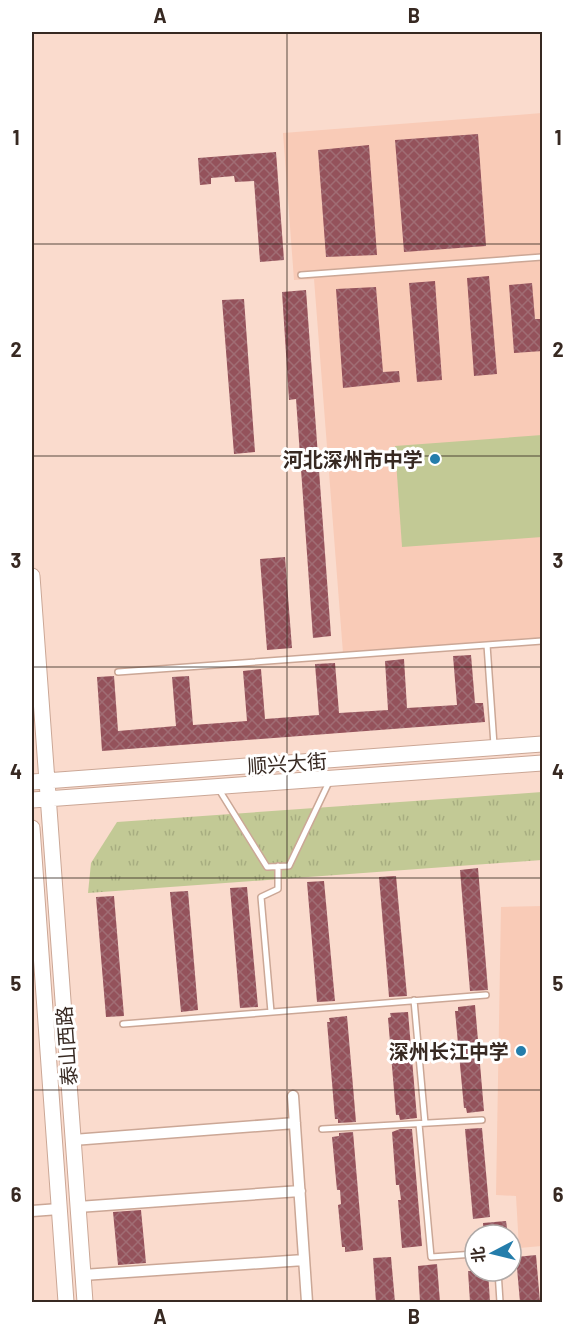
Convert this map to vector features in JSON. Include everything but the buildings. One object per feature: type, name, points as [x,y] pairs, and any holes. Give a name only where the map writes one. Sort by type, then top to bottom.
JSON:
[{"type":"main road","name":"泰山西路","points":[[32,576],[43,788],[85,1302]]},
{"type":"main road","name":"顺兴大街","points":[[32,800],[43,788],[543,744]]},
{"type":"main road","name":"顺兴大街","points":[[43,788],[217,787],[543,763]]},
{"type":"main road","name":"泰山西路","points":[[32,828],[36,962],[66,1302]]},
{"type":"street","points":[[293,1096],[307,1302]]},
{"type":"street","points":[[73,1140],[295,1123]]},
{"type":"street","points":[[78,1207],[300,1191]]},
{"type":"street","points":[[32,1211],[59,1209]]},
{"type":"street","points":[[83,1275],[304,1260]]},
{"type":"lane","points":[[301,275],[543,256]]},
{"type":"lane","points":[[118,672],[543,641]]},
{"type":"lane","points":[[487,645],[494,748]]},
{"type":"lane","points":[[217,787],[267,867],[289,866],[331,778]]},
{"type":"lane","points":[[271,1012],[261,897],[278,889],[278,866]]},
{"type":"lane","points":[[123,1024],[486,995]]},
{"type":"lane","points":[[414,1000],[431,1257],[463,1255]]},
{"type":"lane","points":[[322,1129],[482,1120]]},
{"type":"lane","points":[[499,1283],[500,1302]]},
{"type":"shaded area","name":"河北深州市中学","points":[[542,113],[542,638],[343,653],[314,279],[294,280],[283,133]]},
{"type":"shaded area","name":"深州长江中学","points":[[542,906],[542,1246],[523,1248],[523,1223],[518,1223],[516,1196],[496,1195],[501,907]]},
{"type":"green space","points":[[542,435],[542,537],[402,547],[395,446]]},
{"type":"green space","points":[[542,792],[542,860],[88,893],[91,863],[117,822]]},
{"type":"place","name":"河北深州市中学","points":[[435,459]]},
{"type":"place","name":"深州长江中学","points":[[521,1051]]}]
